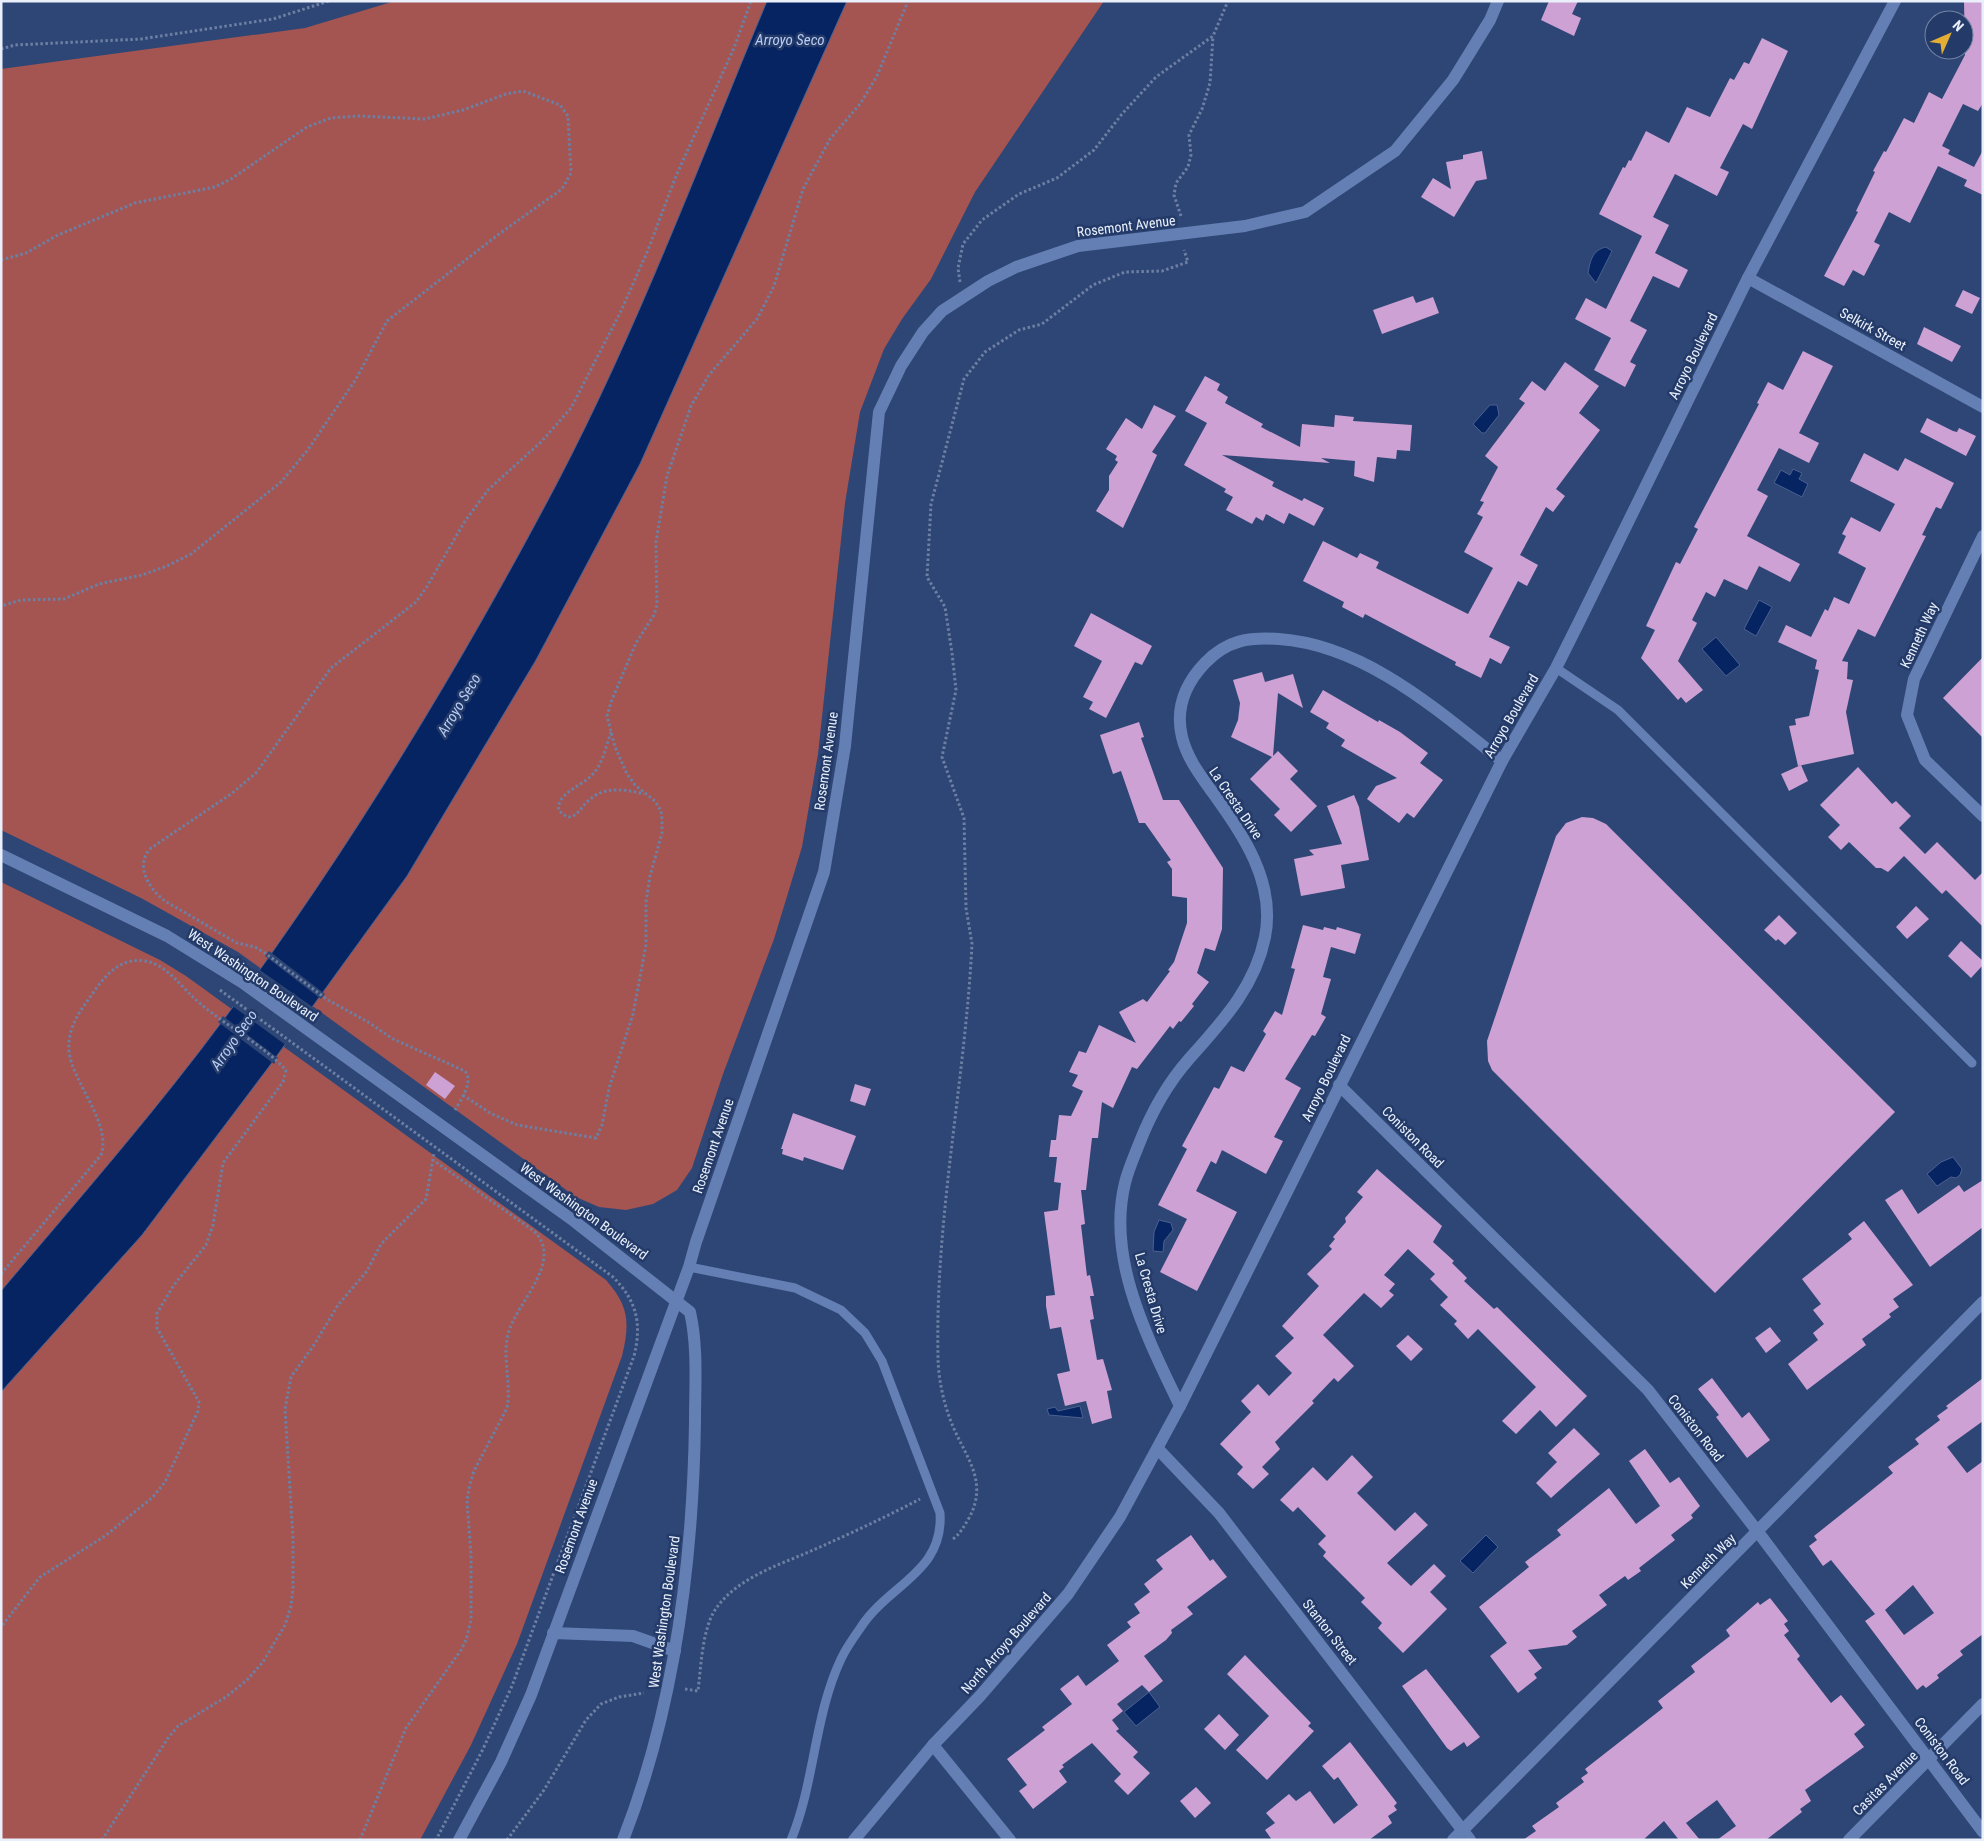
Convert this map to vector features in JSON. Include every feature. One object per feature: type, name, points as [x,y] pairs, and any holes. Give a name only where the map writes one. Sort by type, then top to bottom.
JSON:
[{"type":"street","name":"Rosemont Avenue","points":[[459,1840],[501,1762],[531,1695],[689,1267],[699,1232],[824,872],[844,746],[880,412],[901,366],[923,332],[942,311],[1016,267],[1078,246],[1244,226],[1305,212],[1395,151],[1453,80],[1490,20],[1498,1]]},
{"type":"street","name":"Arroyo Boulevard","points":[[1158,1449],[1502,761],[1556,668],[1748,278],[1895,1]]},
{"type":"street","name":"Selkirk Street","points":[[1748,278],[1983,407]]},
{"type":"street","name":"Kenneth Way","points":[[1983,536],[1914,680],[1907,715],[1925,760],[1983,816]]},
{"type":"street","name":"La Cresta Drive","points":[[1180,1406],[1153,1350],[1138,1312],[1124,1261],[1120,1220],[1125,1183],[1159,1100],[1187,1061],[1217,1030],[1249,983],[1260,958],[1266,933],[1267,905],[1260,874],[1248,846],[1194,768],[1182,739],[1179,715],[1184,693],[1196,672],[1208,660],[1233,642],[1254,637],[1314,644],[1351,658],[1388,677],[1502,761]]},
{"type":"street","name":"West Washington Boulevard","points":[[1,855],[168,936],[243,983],[574,1221],[676,1299],[690,1312],[694,1328],[695,1366],[694,1459],[688,1558],[669,1691],[634,1812],[623,1840]]},
{"type":"street","name":"Coniston Road","points":[[1339,1084],[1648,1390],[1758,1532],[1983,1832]]},
{"type":"street","name":"Kenneth Way","points":[[1453,1840],[1466,1835],[1983,1302]]},
{"type":"street","name":"North Arroyo Boulevard","points":[[854,1840],[933,1745],[980,1696],[1068,1594],[1120,1516],[1158,1449]]},
{"type":"street","name":"Stanton Street","points":[[1158,1449],[1219,1513],[1466,1835]]},
{"type":"street","points":[[553,1633],[633,1636],[675,1651]]},
{"type":"street","name":"Casitas Avenue","points":[[1850,1840],[1983,1704]]},
{"type":"street","points":[[933,1745],[1010,1840]]},
{"type":"lane","points":[[1556,668],[1618,710],[1972,1063]]},
{"type":"lane","points":[[689,1267],[794,1288],[841,1310],[865,1333],[882,1361],[940,1513],[941,1529],[939,1539],[929,1559],[867,1617],[841,1659],[825,1705],[807,1785],[791,1840]]},
{"type":"path","points":[[1,49],[15,45],[151,38],[273,19],[330,1]]},
{"type":"path","points":[[455,1110],[469,1081],[465,1071],[408,1048],[328,1000],[265,953],[255,947],[237,943],[157,895],[145,877],[144,861],[146,853],[230,794],[256,773],[331,668],[416,602],[465,521],[488,490],[542,441],[571,408],[625,302],[676,176],[734,48],[751,1]]},
{"type":"path","points":[[463,1095],[490,1113],[517,1125],[596,1138],[602,1125],[609,1088],[633,1014],[646,945],[646,902],[650,876],[662,833],[661,811],[647,795],[634,785],[627,774],[610,732],[607,716],[636,643],[654,615],[657,605],[656,542],[661,506],[683,425],[709,374],[757,319],[774,286],[803,189],[830,139],[860,104],[877,76],[908,1]]},
{"type":"path","points":[[1181,216],[1174,195],[1176,183],[1188,168],[1190,155],[1189,134],[1202,109],[1210,83],[1213,36],[1228,1]]},
{"type":"path","points":[[962,298],[958,268],[963,244],[982,220],[1019,194],[1057,178],[1094,150],[1122,114],[1156,77],[1213,36]]},
{"type":"path","points":[[1,260],[26,252],[58,235],[135,203],[215,187],[307,127],[331,118],[359,116],[425,119],[463,110],[506,94],[523,92],[560,105],[568,116],[571,173],[562,189],[498,234],[387,321],[356,379],[307,451],[281,482],[197,549],[168,566],[142,575],[99,584],[64,599],[21,600],[1,606]]},
{"type":"path","points":[[939,1539],[952,1540],[960,1533],[977,1498],[978,1483],[973,1468],[949,1418],[938,1370],[937,1309],[941,1247],[970,984],[972,944],[966,908],[964,818],[942,757],[956,690],[945,607],[927,577],[931,504],[964,379],[984,352],[1019,330],[1042,324],[1093,285],[1125,272],[1162,272],[1188,262],[1184,250]]},
{"type":"path","points":[[610,732],[601,761],[592,775],[562,798],[558,804],[559,811],[567,818],[574,816],[587,801],[606,791],[624,789],[647,795]]},
{"type":"path","points":[[1,1274],[101,1155],[103,1150],[95,1114],[75,1071],[69,1051],[70,1038],[76,1017],[104,976],[122,965],[145,961],[158,966],[171,975],[197,1001],[286,1070],[283,1082],[223,1163],[213,1225],[206,1245],[174,1285],[157,1313],[157,1328],[199,1402],[198,1411],[168,1474],[153,1496],[128,1518],[105,1536],[40,1576],[1,1627]]},
{"type":"path","points":[[218,988],[613,1277],[630,1300],[638,1321],[638,1338],[634,1356],[512,1686],[483,1749],[436,1840]]},
{"type":"path","points":[[102,1840],[168,1738],[178,1726],[226,1697],[247,1680],[263,1662],[285,1625],[291,1606],[293,1588],[292,1520],[285,1409],[291,1377],[314,1346],[338,1305],[367,1271],[381,1244],[426,1199],[434,1153]]},
{"type":"path","points":[[360,1840],[406,1728],[462,1650],[470,1630],[472,1555],[467,1500],[470,1484],[474,1471],[507,1408],[509,1398],[506,1350],[509,1330],[534,1284],[545,1252],[544,1244],[534,1231],[433,1160]]},
{"type":"path","points":[[684,1689],[698,1691],[705,1636],[717,1607],[740,1585],[768,1568],[804,1554],[932,1492]]},
{"type":"path","points":[[507,1840],[544,1790],[586,1720],[601,1704],[644,1692]]},
{"type":"shaded area","points":[[395,1],[1104,1],[975,192],[931,279],[902,319],[884,349],[860,412],[845,503],[818,754],[802,847],[774,939],[723,1074],[692,1168],[677,1190],[653,1204],[626,1210],[599,1207],[576,1197],[238,952],[141,898],[1,830],[1,69],[305,28]]},
{"type":"shaded area","points":[[1,882],[160,960],[186,976],[606,1280],[614,1289],[623,1307],[627,1324],[622,1356],[517,1644],[471,1745],[420,1840],[1,1840]]},
{"type":"water","name":"Arroyo Seco","points":[[767,1],[847,1],[640,464],[536,660],[407,876],[268,1068],[142,1235],[1,1392],[1,1291],[173,1086],[272,952],[401,757],[441,691],[518,555],[585,428],[640,308]]},
{"type":"water","points":[[1606,247],[1612,251],[1596,283],[1588,273],[1592,257]]},
{"type":"water","points":[[1490,405],[1497,405],[1499,415],[1485,433],[1482,433],[1473,424]]},
{"type":"water","points":[[1793,469],[1802,473],[1799,479],[1808,484],[1802,497],[1774,483],[1781,470],[1790,475]]},
{"type":"water","points":[[1759,600],[1772,607],[1756,636],[1744,629]]},
{"type":"water","points":[[1716,637],[1740,665],[1726,676],[1702,649]]},
{"type":"water","points":[[1953,1157],[1962,1169],[1960,1175],[1956,1178],[1951,1177],[1937,1186],[1927,1174],[1941,1162]]},
{"type":"water","points":[[1159,1220],[1171,1223],[1173,1230],[1164,1241],[1163,1252],[1153,1251],[1154,1232]]},
{"type":"water","points":[[1080,1406],[1083,1418],[1049,1415],[1047,1409],[1055,1407],[1058,1411]]},
{"type":"water","points":[[1486,1535],[1498,1547],[1473,1573],[1460,1561]]},
{"type":"water","points":[[1149,1692],[1160,1707],[1136,1726],[1124,1712]]},
{"type":"pier","points":[[269,951],[325,994],[321,999],[265,956]]},
{"type":"pier","points":[[257,968],[314,1008],[287,1046],[231,1005]]},
{"type":"pier","points":[[223,1016],[278,1058],[274,1064],[218,1022]]},
{"type":"building","points":[[1549,1],[1578,1],[1572,14],[1581,18],[1574,36],[1541,20]]},
{"type":"building","points":[[1964,1],[1983,1],[1983,103],[1978,111],[1963,104],[1942,146],[1950,150],[1948,154],[1974,167],[1983,150],[1983,195],[1964,186],[1967,180],[1938,166],[1910,223],[1889,212],[1874,242],[1880,245],[1864,276],[1853,270],[1844,286],[1824,276],[1858,212],[1856,211],[1875,172],[1873,171],[1884,151],[1886,152],[1904,118],[1914,123],[1929,92],[1942,99],[1962,60],[1974,60],[1974,10],[1964,10]]},
{"type":"building","points":[[1762,38],[1788,51],[1752,129],[1743,124],[1720,168],[1729,172],[1717,196],[1675,174],[1653,217],[1669,225],[1655,253],[1688,270],[1679,288],[1653,276],[1630,321],[1647,330],[1630,362],[1636,365],[1625,387],[1594,370],[1611,338],[1575,319],[1586,298],[1606,309],[1642,236],[1599,214],[1623,167],[1625,168],[1629,160],[1631,161],[1646,131],[1669,143],[1687,107],[1710,117],[1730,78],[1734,80],[1744,62],[1749,64]]},
{"type":"building","points":[[1482,151],[1487,179],[1476,181],[1454,217],[1421,197],[1433,178],[1451,189],[1446,162],[1463,159],[1463,155]]},
{"type":"building","points":[[1963,290],[1980,298],[1972,314],[1955,306]]},
{"type":"building","points":[[1413,296],[1416,303],[1433,297],[1439,313],[1382,334],[1373,310]]},
{"type":"building","points":[[1924,327],[1961,346],[1952,362],[1917,344]]},
{"type":"building","points":[[1803,351],[1833,366],[1799,433],[1819,443],[1809,463],[1779,448],[1757,490],[1768,496],[1747,536],[1800,564],[1790,582],[1759,566],[1747,590],[1724,579],[1715,597],[1706,592],[1692,620],[1697,623],[1678,661],[1703,690],[1686,703],[1681,697],[1678,700],[1641,658],[1655,630],[1646,626],[1676,562],[1680,564],[1698,529],[1694,527],[1759,404],[1757,403],[1768,382],[1783,390]]},
{"type":"building","points":[[1565,362],[1599,386],[1579,413],[1600,430],[1556,489],[1565,496],[1553,512],[1546,507],[1520,555],[1538,565],[1527,586],[1518,581],[1489,637],[1510,647],[1501,664],[1490,658],[1481,678],[1455,665],[1456,662],[1365,614],[1363,618],[1342,607],[1344,602],[1303,581],[1323,541],[1357,558],[1360,553],[1379,562],[1376,568],[1468,614],[1493,568],[1464,552],[1483,517],[1477,514],[1484,502],[1480,501],[1498,467],[1485,456],[1525,403],[1519,399],[1532,381],[1545,391]]},
{"type":"building","points":[[1205,376],[1220,384],[1217,390],[1228,397],[1225,403],[1263,424],[1261,427],[1300,447],[1302,424],[1334,427],[1335,415],[1354,417],[1353,421],[1412,425],[1410,451],[1397,450],[1396,459],[1377,457],[1374,482],[1354,476],[1355,461],[1321,458],[1330,463],[1222,455],[1274,482],[1272,486],[1302,501],[1304,498],[1324,508],[1314,526],[1289,513],[1284,524],[1266,514],[1263,521],[1256,517],[1252,524],[1226,510],[1233,497],[1224,492],[1226,489],[1184,465],[1207,423],[1185,411]]},
{"type":"building","points":[[1154,405],[1176,416],[1152,452],[1157,455],[1123,528],[1096,511],[1109,490],[1109,476],[1118,462],[1115,460],[1117,456],[1106,449],[1126,418],[1142,429]]},
{"type":"building","points":[[1927,418],[1953,431],[1957,432],[1959,428],[1976,436],[1966,456],[1920,432]]},
{"type":"building","points":[[1864,453],[1898,471],[1905,458],[1954,483],[1941,509],[1936,507],[1922,535],[1926,536],[1875,637],[1858,629],[1842,661],[1848,662],[1847,679],[1853,680],[1846,712],[1854,754],[1798,766],[1789,726],[1796,725],[1795,719],[1809,716],[1819,670],[1815,669],[1817,660],[1778,642],[1786,625],[1811,637],[1825,609],[1828,611],[1834,597],[1849,604],[1866,568],[1838,553],[1846,536],[1842,534],[1851,517],[1880,532],[1895,504],[1850,481]]},
{"type":"building","points":[[1091,613],[1152,646],[1142,665],[1135,662],[1106,718],[1089,709],[1093,702],[1083,697],[1102,661],[1074,646]]},
{"type":"building","points":[[1983,657],[1983,738],[1943,698]]},
{"type":"building","points":[[1262,672],[1265,682],[1293,674],[1303,708],[1278,693],[1273,756],[1278,751],[1298,771],[1290,779],[1317,806],[1291,832],[1274,815],[1280,809],[1250,779],[1272,757],[1231,737],[1238,720],[1240,703],[1233,680]]},
{"type":"building","points":[[1323,690],[1378,722],[1379,720],[1400,732],[1428,753],[1420,763],[1443,780],[1414,818],[1407,813],[1399,823],[1367,799],[1376,786],[1397,778],[1341,746],[1345,740],[1326,728],[1329,723],[1310,712]]},
{"type":"building","points":[[1139,722],[1144,737],[1141,738],[1163,800],[1179,800],[1223,868],[1222,929],[1215,951],[1205,948],[1197,973],[1209,982],[1181,1022],[1179,1021],[1173,1029],[1170,1026],[1137,1069],[1132,1067],[1113,1108],[1102,1102],[1098,1138],[1092,1138],[1086,1190],[1081,1190],[1085,1224],[1081,1225],[1087,1276],[1090,1275],[1094,1296],[1090,1296],[1094,1319],[1090,1320],[1097,1360],[1103,1359],[1112,1390],[1107,1391],[1112,1418],[1092,1424],[1086,1401],[1065,1406],[1057,1374],[1070,1371],[1061,1327],[1050,1329],[1046,1306],[1046,1296],[1055,1295],[1044,1212],[1058,1210],[1061,1183],[1054,1182],[1057,1157],[1049,1157],[1051,1140],[1056,1140],[1059,1115],[1071,1116],[1083,1091],[1072,1086],[1078,1075],[1069,1072],[1079,1051],[1086,1053],[1099,1025],[1136,1043],[1119,1012],[1143,999],[1147,1002],[1170,971],[1168,970],[1174,962],[1187,923],[1187,898],[1172,896],[1172,869],[1167,862],[1171,860],[1145,823],[1139,823],[1121,771],[1113,774],[1100,735]]},
{"type":"building","points":[[1801,765],[1808,781],[1789,791],[1781,774]]},
{"type":"building","points":[[1858,767],[1892,804],[1896,801],[1911,816],[1899,828],[1925,854],[1937,842],[1975,880],[1983,872],[1983,927],[1946,890],[1942,894],[1904,856],[1888,872],[1881,868],[1876,868],[1849,842],[1841,850],[1828,837],[1840,825],[1820,805]]},
{"type":"building","points":[[1354,795],[1359,807],[1369,860],[1341,865],[1345,888],[1301,896],[1294,859],[1314,855],[1309,850],[1342,844],[1327,806]]},
{"type":"building","points":[[1582,817],[1593,818],[1606,824],[1895,1112],[1715,1293],[1492,1070],[1488,1061],[1487,1041],[1556,836],[1566,823]]},
{"type":"building","points":[[1916,906],[1929,919],[1907,939],[1896,927]]},
{"type":"building","points":[[1779,915],[1797,933],[1785,945],[1778,939],[1776,941],[1764,930]]},
{"type":"building","points":[[1303,925],[1323,930],[1324,927],[1336,930],[1337,927],[1361,934],[1355,954],[1331,947],[1323,977],[1331,979],[1321,1014],[1326,1017],[1315,1036],[1312,1035],[1285,1079],[1301,1088],[1274,1137],[1283,1141],[1266,1174],[1222,1150],[1216,1164],[1211,1161],[1196,1191],[1237,1212],[1197,1291],[1160,1272],[1187,1219],[1158,1205],[1187,1149],[1182,1146],[1214,1087],[1219,1089],[1231,1066],[1244,1072],[1266,1034],[1263,1031],[1275,1011],[1282,1015],[1295,969],[1291,968]]},
{"type":"building","points":[[1961,941],[1983,961],[1983,965],[1971,978],[1948,956]]},
{"type":"building","points":[[435,1072],[455,1086],[445,1099],[426,1085]]},
{"type":"building","points":[[855,1084],[871,1089],[865,1106],[850,1101]]},
{"type":"building","points":[[793,1113],[856,1136],[843,1170],[804,1157],[803,1161],[782,1154],[783,1149],[781,1149]]},
{"type":"building","points":[[1377,1169],[1442,1226],[1433,1242],[1454,1261],[1452,1263],[1467,1278],[1464,1281],[1494,1309],[1497,1307],[1587,1396],[1556,1427],[1540,1410],[1516,1434],[1502,1421],[1536,1387],[1478,1329],[1468,1339],[1454,1324],[1457,1321],[1440,1305],[1448,1297],[1430,1279],[1435,1274],[1408,1249],[1384,1275],[1395,1284],[1389,1291],[1394,1295],[1381,1308],[1364,1293],[1323,1335],[1354,1366],[1338,1382],[1334,1378],[1312,1401],[1314,1403],[1275,1442],[1280,1449],[1262,1467],[1269,1474],[1253,1489],[1237,1474],[1243,1467],[1220,1444],[1251,1412],[1241,1401],[1258,1384],[1269,1396],[1292,1373],[1275,1356],[1294,1338],[1282,1326],[1319,1286],[1307,1274],[1332,1249],[1329,1246],[1335,1239],[1333,1237],[1346,1222],[1345,1218],[1363,1197],[1357,1192]]},
{"type":"building","points":[[1983,1180],[1983,1227],[1930,1267],[1885,1200],[1902,1189],[1918,1214],[1959,1185],[1964,1192]]},
{"type":"building","points":[[1864,1221],[1913,1285],[1893,1299],[1899,1307],[1889,1314],[1891,1317],[1862,1339],[1866,1345],[1807,1390],[1788,1364],[1818,1340],[1813,1333],[1824,1324],[1813,1310],[1821,1304],[1802,1279],[1852,1239],[1848,1234]]},
{"type":"building","points":[[1770,1327],[1781,1341],[1766,1353],[1755,1338]]},
{"type":"building","points":[[1408,1335],[1423,1349],[1411,1361],[1396,1346]]},
{"type":"building","points":[[1712,1378],[1742,1418],[1749,1412],[1770,1440],[1747,1458],[1716,1417],[1719,1415],[1698,1389]]},
{"type":"building","points":[[1983,1378],[1983,1421],[1947,1447],[1967,1473],[1983,1461],[1983,1634],[1960,1651],[1963,1655],[1937,1675],[1939,1678],[1926,1688],[1923,1685],[1917,1690],[1865,1621],[1875,1614],[1831,1560],[1823,1566],[1809,1546],[1817,1540],[1814,1536],[1893,1473],[1888,1467],[1919,1444],[1915,1439],[1940,1420],[1937,1416],[1948,1408],[1946,1406]],"holes":[[[1913,1585],[1934,1613],[1904,1635],[1885,1610]]]},
{"type":"building","points":[[1574,1428],[1600,1454],[1551,1498],[1536,1483],[1557,1462],[1548,1453]]},
{"type":"building","points":[[1645,1449],[1670,1483],[1679,1477],[1700,1506],[1691,1515],[1693,1518],[1671,1535],[1675,1540],[1639,1568],[1641,1571],[1628,1580],[1625,1576],[1599,1595],[1607,1605],[1572,1631],[1577,1637],[1567,1645],[1528,1650],[1542,1668],[1534,1674],[1537,1678],[1518,1693],[1490,1656],[1507,1643],[1479,1607],[1529,1567],[1525,1562],[1561,1535],[1557,1530],[1609,1488],[1636,1524],[1660,1506],[1629,1461]]},
{"type":"building","points":[[1352,1455],[1373,1477],[1357,1493],[1395,1531],[1415,1512],[1428,1525],[1387,1563],[1411,1586],[1434,1564],[1446,1576],[1430,1592],[1447,1609],[1403,1653],[1378,1628],[1382,1623],[1361,1602],[1365,1598],[1323,1556],[1326,1552],[1318,1544],[1326,1536],[1298,1507],[1293,1512],[1280,1500],[1313,1467],[1327,1481]]},
{"type":"building","points":[[1191,1535],[1210,1561],[1213,1559],[1227,1577],[1187,1607],[1193,1614],[1171,1630],[1172,1633],[1166,1640],[1144,1656],[1163,1681],[1149,1692],[1142,1685],[1117,1704],[1123,1711],[1112,1720],[1119,1729],[1116,1731],[1138,1752],[1133,1757],[1150,1773],[1128,1795],[1114,1781],[1121,1774],[1092,1743],[1062,1765],[1064,1767],[1059,1771],[1067,1782],[1033,1809],[1019,1791],[1027,1785],[1007,1759],[1045,1730],[1042,1727],[1072,1704],[1060,1689],[1078,1675],[1086,1686],[1119,1661],[1107,1645],[1131,1627],[1127,1622],[1140,1613],[1134,1604],[1150,1592],[1144,1584],[1163,1569],[1156,1560]]},
{"type":"building","points":[[1770,1598],[1788,1621],[1784,1624],[1789,1631],[1784,1635],[1800,1656],[1797,1659],[1831,1703],[1841,1695],[1865,1725],[1854,1734],[1864,1747],[1805,1790],[1811,1801],[1800,1809],[1802,1812],[1766,1840],[1717,1840],[1736,1826],[1717,1800],[1686,1823],[1700,1840],[1679,1840],[1664,1821],[1643,1840],[1523,1840],[1536,1831],[1532,1826],[1559,1807],[1556,1803],[1584,1782],[1581,1778],[1588,1773],[1585,1769],[1663,1708],[1658,1701],[1695,1672],[1691,1666],[1730,1636],[1726,1630],[1758,1602],[1760,1605]]},
{"type":"building","points":[[1245,1655],[1311,1723],[1308,1726],[1314,1731],[1267,1780],[1236,1750],[1269,1716],[1227,1674]]},
{"type":"building","points":[[1426,1669],[1480,1737],[1467,1747],[1464,1742],[1451,1751],[1447,1748],[1402,1686]]},
{"type":"building","points":[[1219,1714],[1239,1735],[1225,1750],[1204,1729]]},
{"type":"building","points":[[1350,1742],[1397,1803],[1394,1806],[1397,1810],[1388,1816],[1392,1823],[1369,1840],[1272,1840],[1265,1830],[1275,1823],[1266,1813],[1289,1794],[1296,1801],[1310,1791],[1334,1824],[1358,1805],[1338,1777],[1334,1780],[1322,1766]]},
{"type":"building","points":[[1196,1787],[1211,1803],[1195,1818],[1180,1801]]}]
